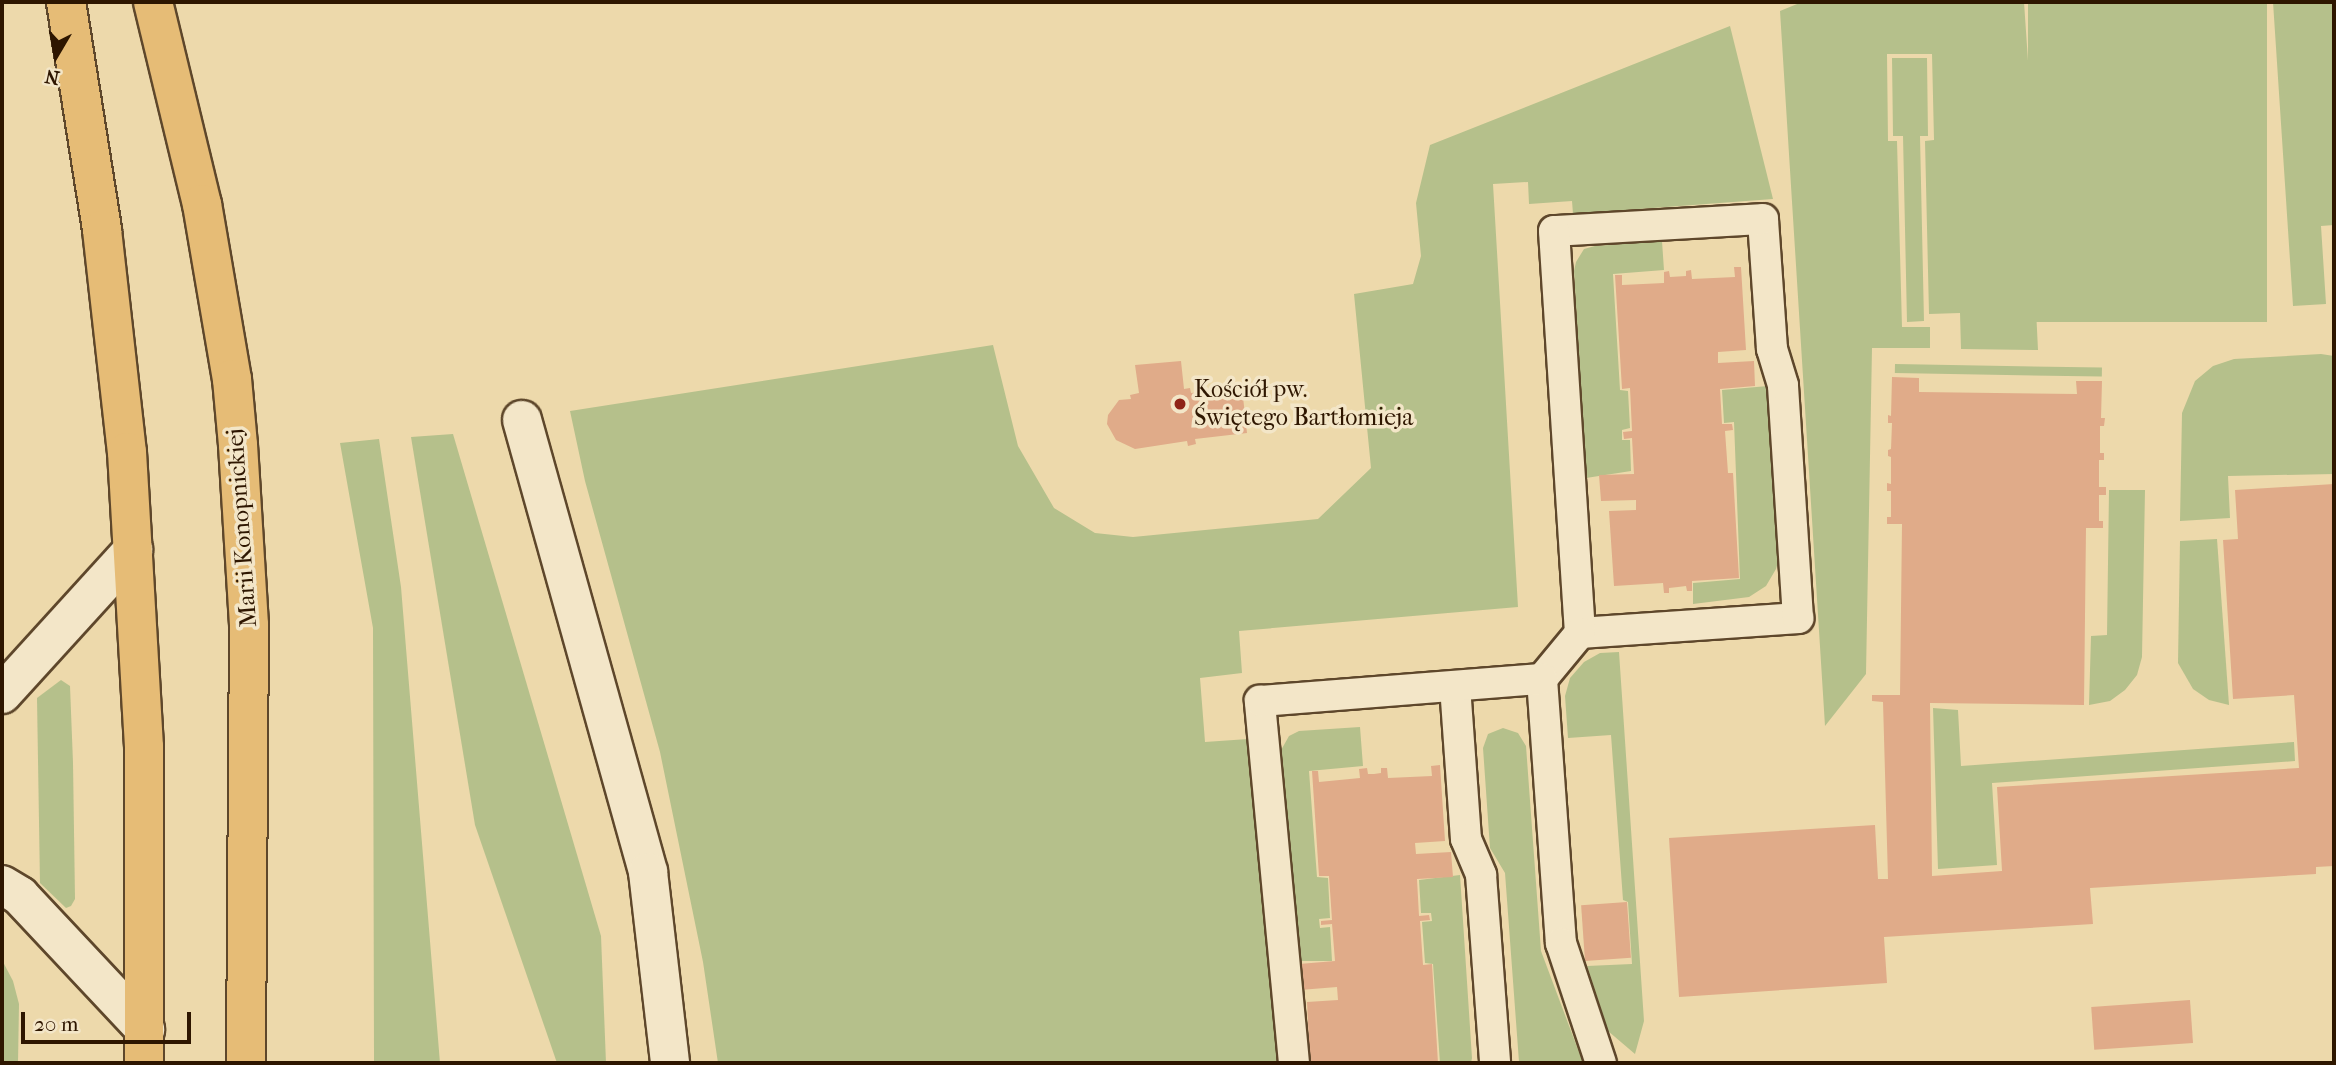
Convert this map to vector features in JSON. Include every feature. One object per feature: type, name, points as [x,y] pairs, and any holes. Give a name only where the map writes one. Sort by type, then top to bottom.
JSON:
[{"type":"main road","points":[[66,2],[105,256],[127,452],[144,760],[144,1046]]},
{"type":"main road","name":"Marii Konopnickiej","points":[[153,2],[202,204],[232,379],[241,471],[249,625],[246,1063]]},
{"type":"street","points":[[522,420],[648,872],[670,1063]]},
{"type":"street","points":[[2,694],[133,551]]},
{"type":"street","points":[[2,884],[20,896],[144,1046]]},
{"type":"lane","points":[[1580,632],[1798,618],[1783,385],[1772,349],[1763,219],[1554,231],[1580,632],[1542,678],[1561,943],[1601,1063]]},
{"type":"lane","points":[[1294,1063],[1260,701],[1542,678]]},
{"type":"lane","points":[[1455,686],[1466,839],[1481,875],[1495,1063]]},
{"type":"green space","points":[[1802,2],[2024,2],[2042,267],[2034,268],[2038,350],[1961,349],[1960,313],[1929,314],[1925,141],[1934,140],[1932,54],[1887,54],[1888,141],[1897,141],[1902,327],[1930,327],[1930,348],[1872,348],[1866,674],[1825,726],[1780,11]]},
{"type":"green space","points":[[2028,2],[2267,2],[2267,322],[2028,322]]},
{"type":"green space","points":[[2273,2],[2334,2],[2334,225],[2321,226],[2326,304],[2293,306]]},
{"type":"green space","points":[[1730,26],[1773,199],[1573,214],[1572,201],[1529,204],[1528,182],[1493,184],[1518,607],[1239,631],[1242,673],[1200,678],[1205,742],[1248,739],[1279,1063],[718,1063],[703,962],[660,752],[585,481],[570,411],[993,345],[1018,446],[1054,508],[1095,533],[1133,537],[1318,519],[1371,468],[1354,294],[1413,284],[1421,256],[1416,203],[1430,145]]},
{"type":"green space","points":[[1892,58],[1927,58],[1928,136],[1920,136],[1924,321],[1907,322],[1903,136],[1893,136]]},
{"type":"green space","points":[[1662,241],[1664,270],[1613,274],[1620,390],[1628,391],[1630,428],[1622,430],[1622,440],[1630,440],[1631,471],[1586,478],[1574,271],[1576,262],[1584,249],[1595,246]]},
{"type":"green space","points":[[2321,354],[2334,356],[2334,474],[2228,476],[2230,518],[2180,521],[2182,413],[2195,381],[2213,366],[2234,359]]},
{"type":"green space","points":[[1895,364],[2102,368],[2102,377],[1895,373]]},
{"type":"green space","points":[[1768,386],[1779,558],[1776,569],[1766,586],[1749,597],[1693,604],[1693,583],[1740,579],[1734,422],[1724,423],[1722,390]]},
{"type":"green space","points":[[453,434],[601,936],[606,1063],[557,1063],[475,825],[411,437]]},
{"type":"green space","points":[[379,439],[401,587],[440,1063],[374,1063],[373,628],[340,443]]},
{"type":"green space","points":[[2109,490],[2145,490],[2142,657],[2137,675],[2125,690],[2110,701],[2089,705],[2091,636],[2107,635]]},
{"type":"green space","points":[[2217,539],[2229,705],[2209,700],[2193,689],[2178,663],[2180,541]]},
{"type":"green space","points":[[1619,652],[1644,1021],[1635,1054],[1608,1031],[1587,966],[1632,964],[1628,902],[1623,900],[1611,735],[1568,738],[1565,696],[1570,678],[1584,662],[1600,653]]},
{"type":"green space","points":[[61,680],[70,686],[73,763],[75,899],[71,906],[66,908],[40,883],[37,698]]},
{"type":"green space","points":[[1933,708],[1958,710],[1961,766],[2294,742],[2295,761],[1992,783],[1997,865],[1938,869]]},
{"type":"green space","points":[[1360,727],[1363,766],[1309,771],[1317,877],[1328,878],[1330,918],[1319,919],[1320,928],[1330,927],[1332,961],[1299,961],[1280,752],[1289,736],[1299,731]]},
{"type":"green space","points":[[1503,728],[1518,733],[1526,746],[1541,951],[1583,1063],[1519,1062],[1505,873],[1490,848],[1483,748],[1488,734]]},
{"type":"green space","points":[[1460,875],[1472,1058],[1471,1063],[1440,1063],[1433,964],[1425,963],[1422,922],[1432,921],[1431,913],[1421,913],[1419,880]]},
{"type":"green space","points":[[2,960],[13,981],[19,1004],[18,1063],[2,1063]]},
{"type":"building","points":[[1734,267],[1741,267],[1746,350],[1718,352],[1718,363],[1754,361],[1755,386],[1720,389],[1722,424],[1732,424],[1733,430],[1725,431],[1728,473],[1733,473],[1739,578],[1692,581],[1692,591],[1687,591],[1686,586],[1669,588],[1669,593],[1664,593],[1663,583],[1614,586],[1609,511],[1636,510],[1636,500],[1601,501],[1599,475],[1634,474],[1632,438],[1624,439],[1623,432],[1632,431],[1630,388],[1622,389],[1615,275],[1622,275],[1622,285],[1664,283],[1664,272],[1669,271],[1670,277],[1686,276],[1686,271],[1691,270],[1692,279],[1735,277]]},
{"type":"building","name":"Kościół pw. Świętego Bartłomieja","points":[[1181,361],[1184,389],[1190,388],[1191,393],[1242,388],[1247,433],[1195,439],[1196,444],[1188,446],[1187,441],[1135,449],[1116,440],[1107,424],[1108,415],[1119,400],[1131,399],[1130,395],[1139,393],[1135,365]]},
{"type":"building","points":[[1892,377],[1919,378],[1919,392],[2077,394],[2076,381],[2102,381],[2101,418],[2105,418],[2104,426],[2100,426],[2100,453],[2104,453],[2104,460],[2099,460],[2099,487],[2106,487],[2106,495],[2099,495],[2099,521],[2103,521],[2103,528],[2086,528],[2084,705],[1930,703],[1932,876],[2002,871],[1997,787],[2299,768],[2294,695],[2233,699],[2223,540],[2238,539],[2235,490],[2334,484],[2334,866],[2316,867],[2316,874],[2090,888],[2093,924],[1884,937],[1887,983],[1679,997],[1669,838],[1875,825],[1878,879],[1888,879],[1883,702],[1872,701],[1872,695],[1900,695],[1902,524],[1887,524],[1887,517],[1891,517],[1891,491],[1887,491],[1887,483],[1891,484],[1891,457],[1888,456],[1888,450],[1891,449],[1892,423],[1888,423],[1888,415],[1891,416]]},
{"type":"building","points":[[1440,765],[1445,841],[1415,843],[1416,854],[1451,852],[1453,877],[1417,879],[1419,916],[1429,915],[1430,920],[1420,921],[1423,965],[1432,964],[1438,1063],[1310,1063],[1307,1002],[1338,1000],[1337,987],[1300,990],[1299,964],[1335,961],[1332,924],[1321,925],[1321,921],[1332,920],[1329,876],[1319,876],[1312,771],[1318,771],[1319,782],[1360,778],[1359,769],[1367,768],[1368,774],[1374,774],[1381,773],[1381,768],[1387,768],[1388,778],[1432,776],[1431,766]]},
{"type":"building","points":[[1627,902],[1631,958],[1585,961],[1581,905]]},
{"type":"building","points":[[2190,1000],[2193,1043],[2094,1050],[2091,1007]]},
{"type":"place","name":"Kościół pw. Świętego Bartłomieja","points":[[1180,404]]}]
